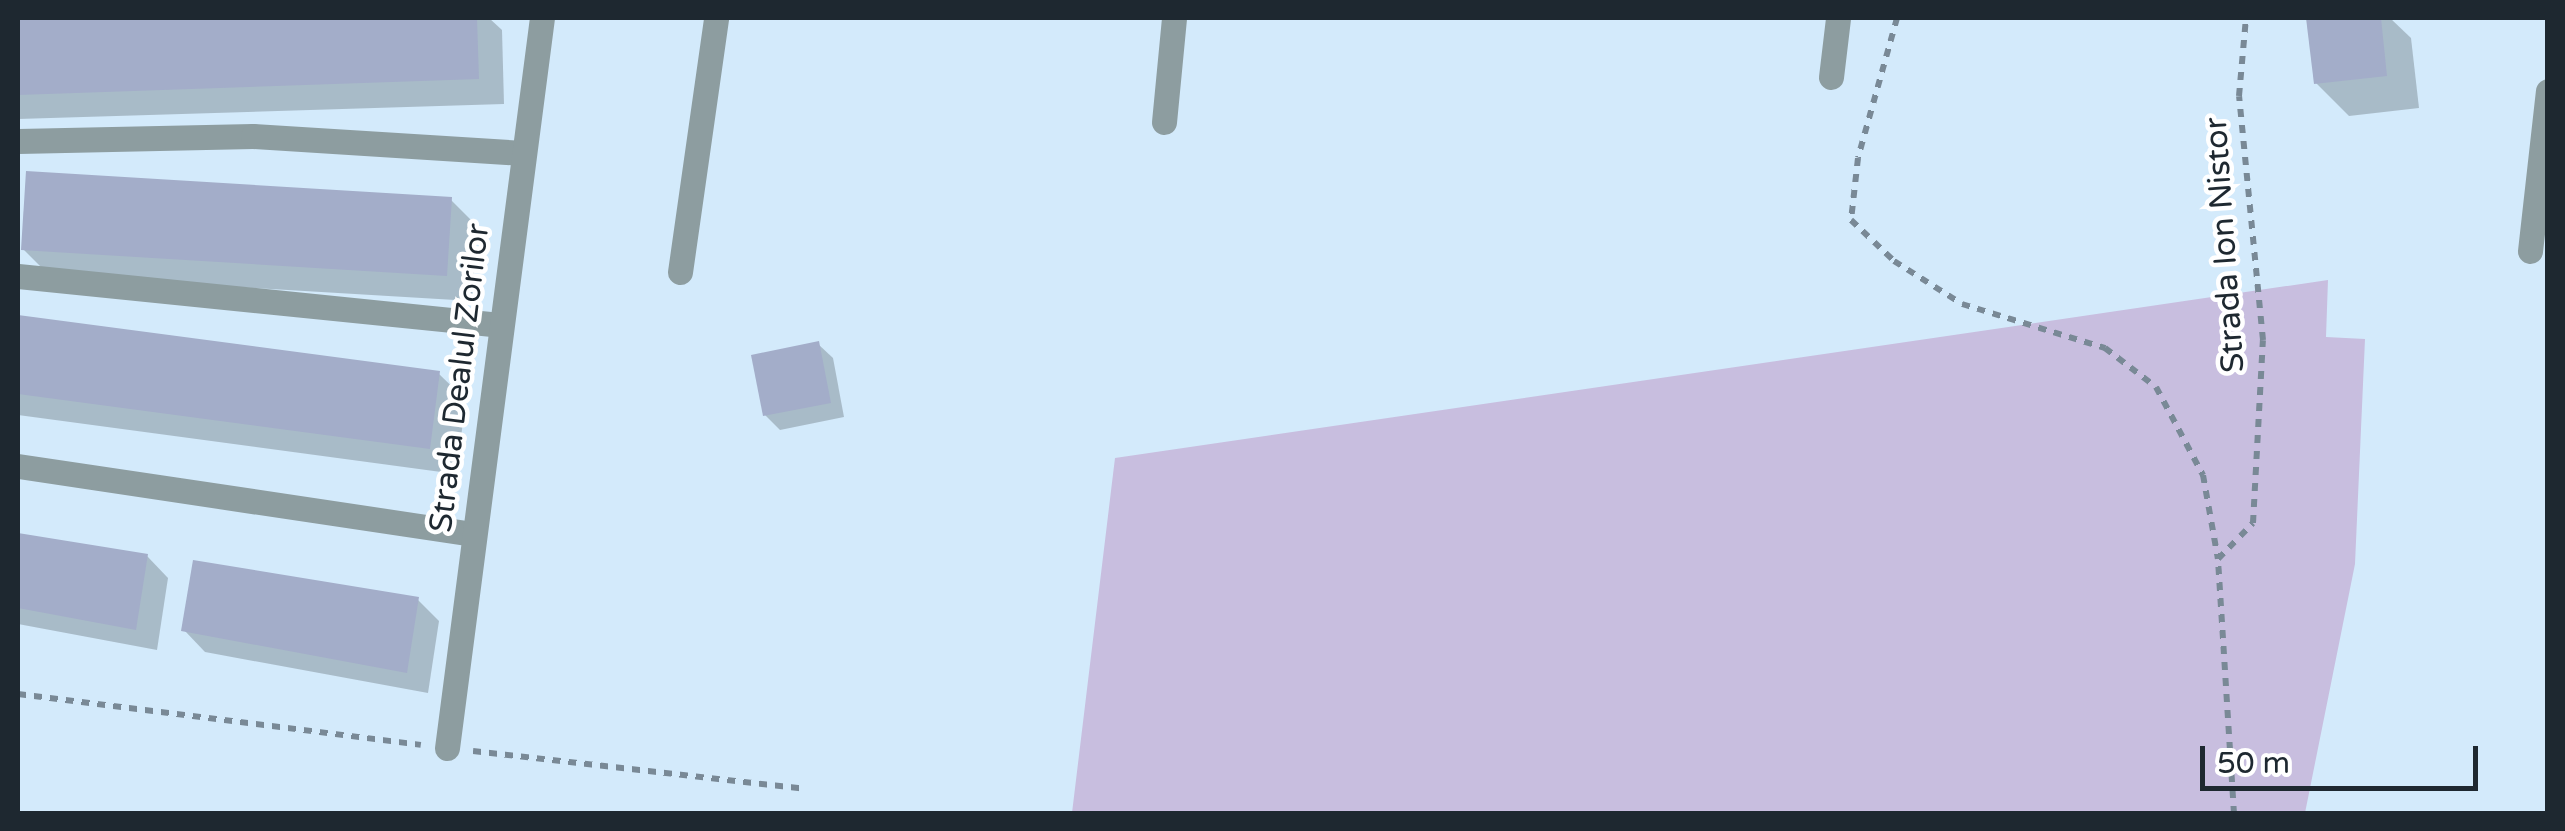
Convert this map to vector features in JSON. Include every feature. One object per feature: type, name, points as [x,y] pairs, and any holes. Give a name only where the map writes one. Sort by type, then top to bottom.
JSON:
[{"type":"street","name":"Strada Dealul Zorilor","points":[[447,748],[542,18]]},
{"type":"street","points":[[680,272],[716,18]]},
{"type":"street","points":[[1164,122],[1174,18]]},
{"type":"street","points":[[1831,77],[1838,18]]},
{"type":"street","points":[[2530,251],[2548,92]]},
{"type":"street","points":[[18,141],[252,136],[522,153]]},
{"type":"street","points":[[18,276],[500,325]]},
{"type":"street","points":[[18,466],[473,534]]},
{"type":"path","points":[[1896,18],[1858,158],[1851,220],[1894,261],[1962,304],[2106,348],[2156,387],[2203,475],[2218,559],[2234,814]]},
{"type":"path","name":"Strada Ion Nistor","points":[[2218,559],[2253,524],[2263,340],[2238,96],[2246,18]]},
{"type":"path","points":[[18,694],[805,788]]},
{"type":"shaded area","points":[[2328,280],[2326,337],[2365,339],[2355,564],[2305,813],[1072,813],[1115,458]]},
{"type":"building","points":[[18,18],[477,18],[479,79],[18,95]]},
{"type":"building","points":[[2306,18],[2381,18],[2387,76],[2314,84]]},
{"type":"building","points":[[26,171],[452,197],[447,276],[21,250]]},
{"type":"building","points":[[18,315],[440,371],[430,449],[18,394]]},
{"type":"building","points":[[819,341],[831,403],[763,416],[751,355]]},
{"type":"building","points":[[18,533],[148,554],[136,630],[18,608]]},
{"type":"building","points":[[193,560],[419,597],[407,673],[181,631]]}]
